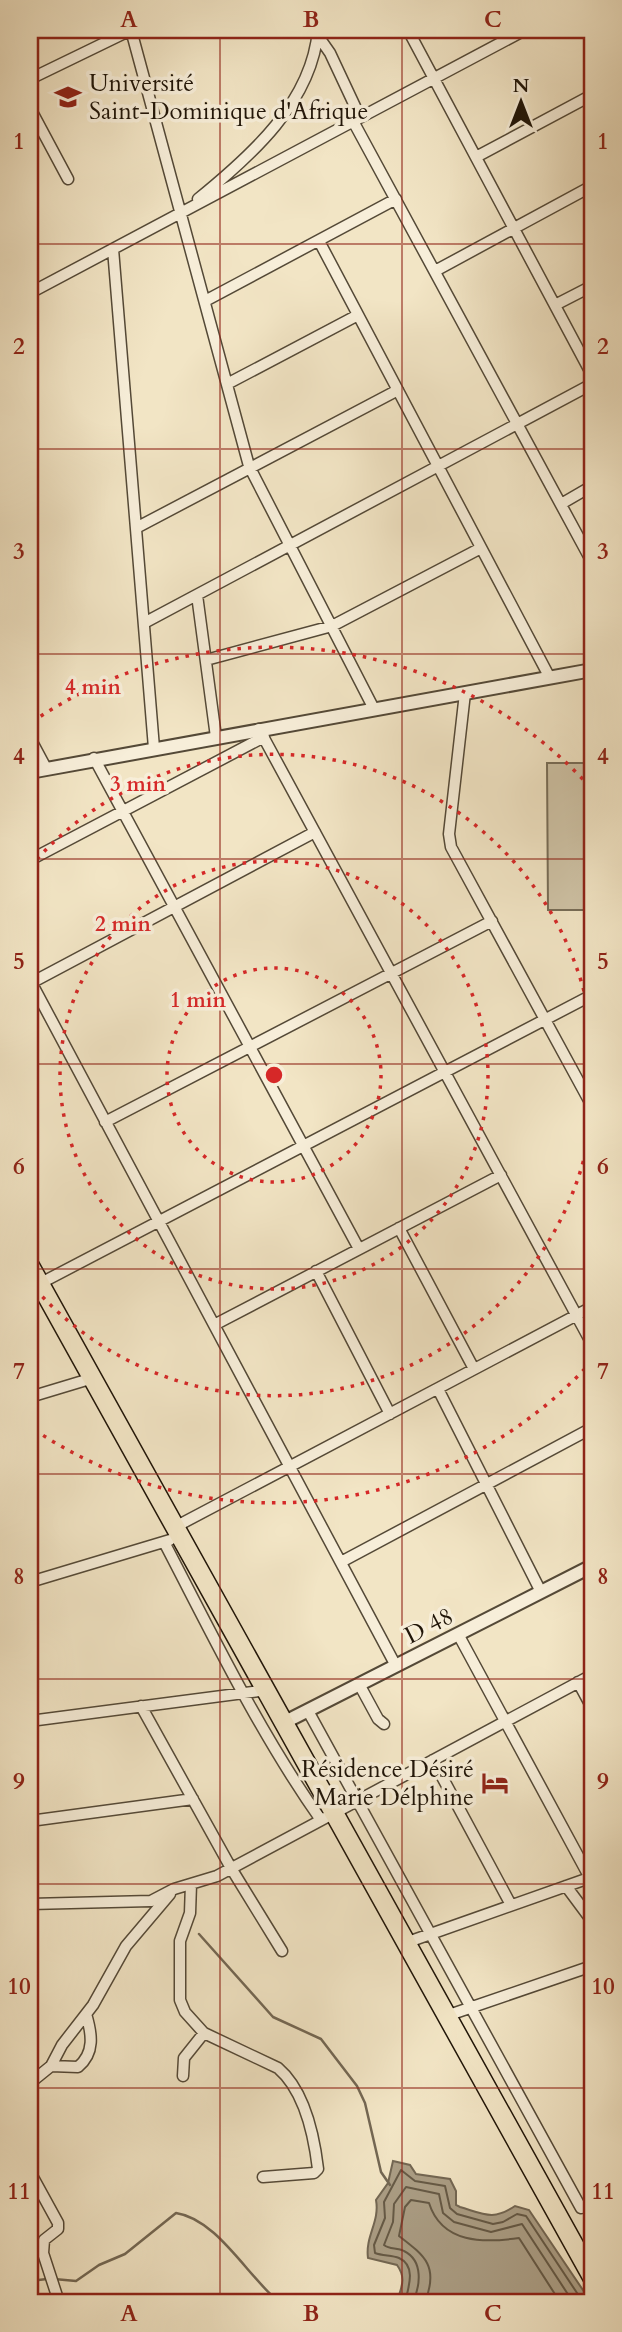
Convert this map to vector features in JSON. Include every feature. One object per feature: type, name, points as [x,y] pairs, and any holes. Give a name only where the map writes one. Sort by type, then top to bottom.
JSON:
[{"type":"highway","points":[[30,1266],[93,1378],[173,1536],[285,1722],[328,1816],[408,1942],[592,2277]]},
{"type":"street","points":[[30,79],[131,30],[250,466],[374,709]]},
{"type":"street","points":[[408,30],[592,375]]},
{"type":"street","points":[[30,291],[524,30]]},
{"type":"street","points":[[181,213],[241,164],[296,98],[313,61],[317,32]]},
{"type":"street","points":[[317,32],[330,53],[357,119],[396,199],[592,562]]},
{"type":"street","points":[[476,157],[592,95]]},
{"type":"street","points":[[30,107],[68,179]]},
{"type":"street","points":[[435,271],[592,186]]},
{"type":"street","points":[[205,301],[396,199]]},
{"type":"street","points":[[319,240],[550,678]]},
{"type":"street","points":[[113,249],[154,748]]},
{"type":"street","points":[[555,305],[592,286]]},
{"type":"street","points":[[227,384],[358,315]]},
{"type":"street","points":[[144,623],[592,384]]},
{"type":"street","points":[[136,528],[398,390]]},
{"type":"street","points":[[561,504],[592,486]]},
{"type":"street","points":[[206,660],[332,626],[481,548]]},
{"type":"street","points":[[197,595],[216,737]]},
{"type":"street","points":[[30,772],[216,737],[261,733],[374,709],[592,670]]},
{"type":"street","points":[[465,693],[451,847],[591,1101]]},
{"type":"street","points":[[30,860],[261,733]]},
{"type":"street","points":[[261,733],[592,1344]]},
{"type":"street","points":[[30,738],[46,768]]},
{"type":"street","points":[[94,758],[359,1249]]},
{"type":"street","points":[[315,832],[31,982],[396,1666]]},
{"type":"street","points":[[105,1122],[492,921]]},
{"type":"street","points":[[39,1284],[592,995]]},
{"type":"street","points":[[214,1325],[501,1175]]},
{"type":"street","points":[[399,1228],[474,1369]]},
{"type":"street","points":[[316,1272],[390,1413]]},
{"type":"street","points":[[30,1581],[173,1536],[290,1467],[592,1307]]},
{"type":"street","points":[[30,1397],[93,1378]]},
{"type":"street","points":[[438,1389],[541,1592]]},
{"type":"street","points":[[341,1562],[592,1428]]},
{"type":"street","points":[[173,1536],[243,1693],[293,1780],[328,1816]]},
{"type":"street","name":"D 48","points":[[285,1722],[592,1566]]},
{"type":"street","points":[[408,1942],[591,1877],[458,1634]]},
{"type":"street","points":[[30,1904],[151,1901],[174,1889],[231,1868],[592,1675]]},
{"type":"street","points":[[578,1682],[592,1708]]},
{"type":"street","points":[[359,1684],[378,1719],[384,1724]]},
{"type":"street","points":[[30,1721],[267,1690]]},
{"type":"street","points":[[141,1706],[231,1868],[282,1951]]},
{"type":"street","points":[[308,1711],[581,2208]]},
{"type":"street","points":[[433,1760],[511,1905]]},
{"type":"street","points":[[30,1821],[193,1799]]},
{"type":"street","points":[[191,1884],[190,1913],[180,1941],[180,2000],[195,2026],[204,2033],[278,2067],[288,2076],[298,2094],[313,2138],[318,2169],[314,2173],[263,2177]]},
{"type":"street","points":[[566,1886],[592,1921]]},
{"type":"street","points":[[30,2083],[51,2066],[62,2045],[86,2014],[126,1946],[174,1889]]},
{"type":"street","points":[[449,2015],[588,1968],[592,1959]]},
{"type":"street","points":[[51,2066],[78,2067],[85,2061],[91,2043],[86,2014]]},
{"type":"street","points":[[183,2076],[184,2058],[204,2033]]},
{"type":"street","points":[[30,2172],[58,2223],[58,2229],[44,2240],[43,2253],[58,2302]]},
{"type":"shaded area","points":[[547,763],[592,763],[592,910],[548,910]]},
{"type":"water","points":[[393,2161],[410,2165],[416,2174],[450,2179],[456,2191],[456,2205],[460,2207],[488,2215],[507,2211],[515,2206],[529,2210],[591,2302],[397,2302],[402,2275],[397,2265],[368,2258],[376,2200],[388,2183]]},
{"type":"waterway","points":[[199,1934],[273,2017],[321,2039],[357,2086],[365,2103],[381,2172],[390,2185]]},
{"type":"waterway","points":[[54,2279],[76,2281],[99,2265],[125,2254],[176,2213],[191,2218],[218,2237],[279,2302]]},
{"type":"waterway","points":[[30,2281],[47,2279]]},
{"type":"place","name":"Université Saint-Dominique d'Afrique","points":[[68,97]]},
{"type":"place","name":"Résidence Désiré Marie Délphine","points":[[495,1783]]}]
